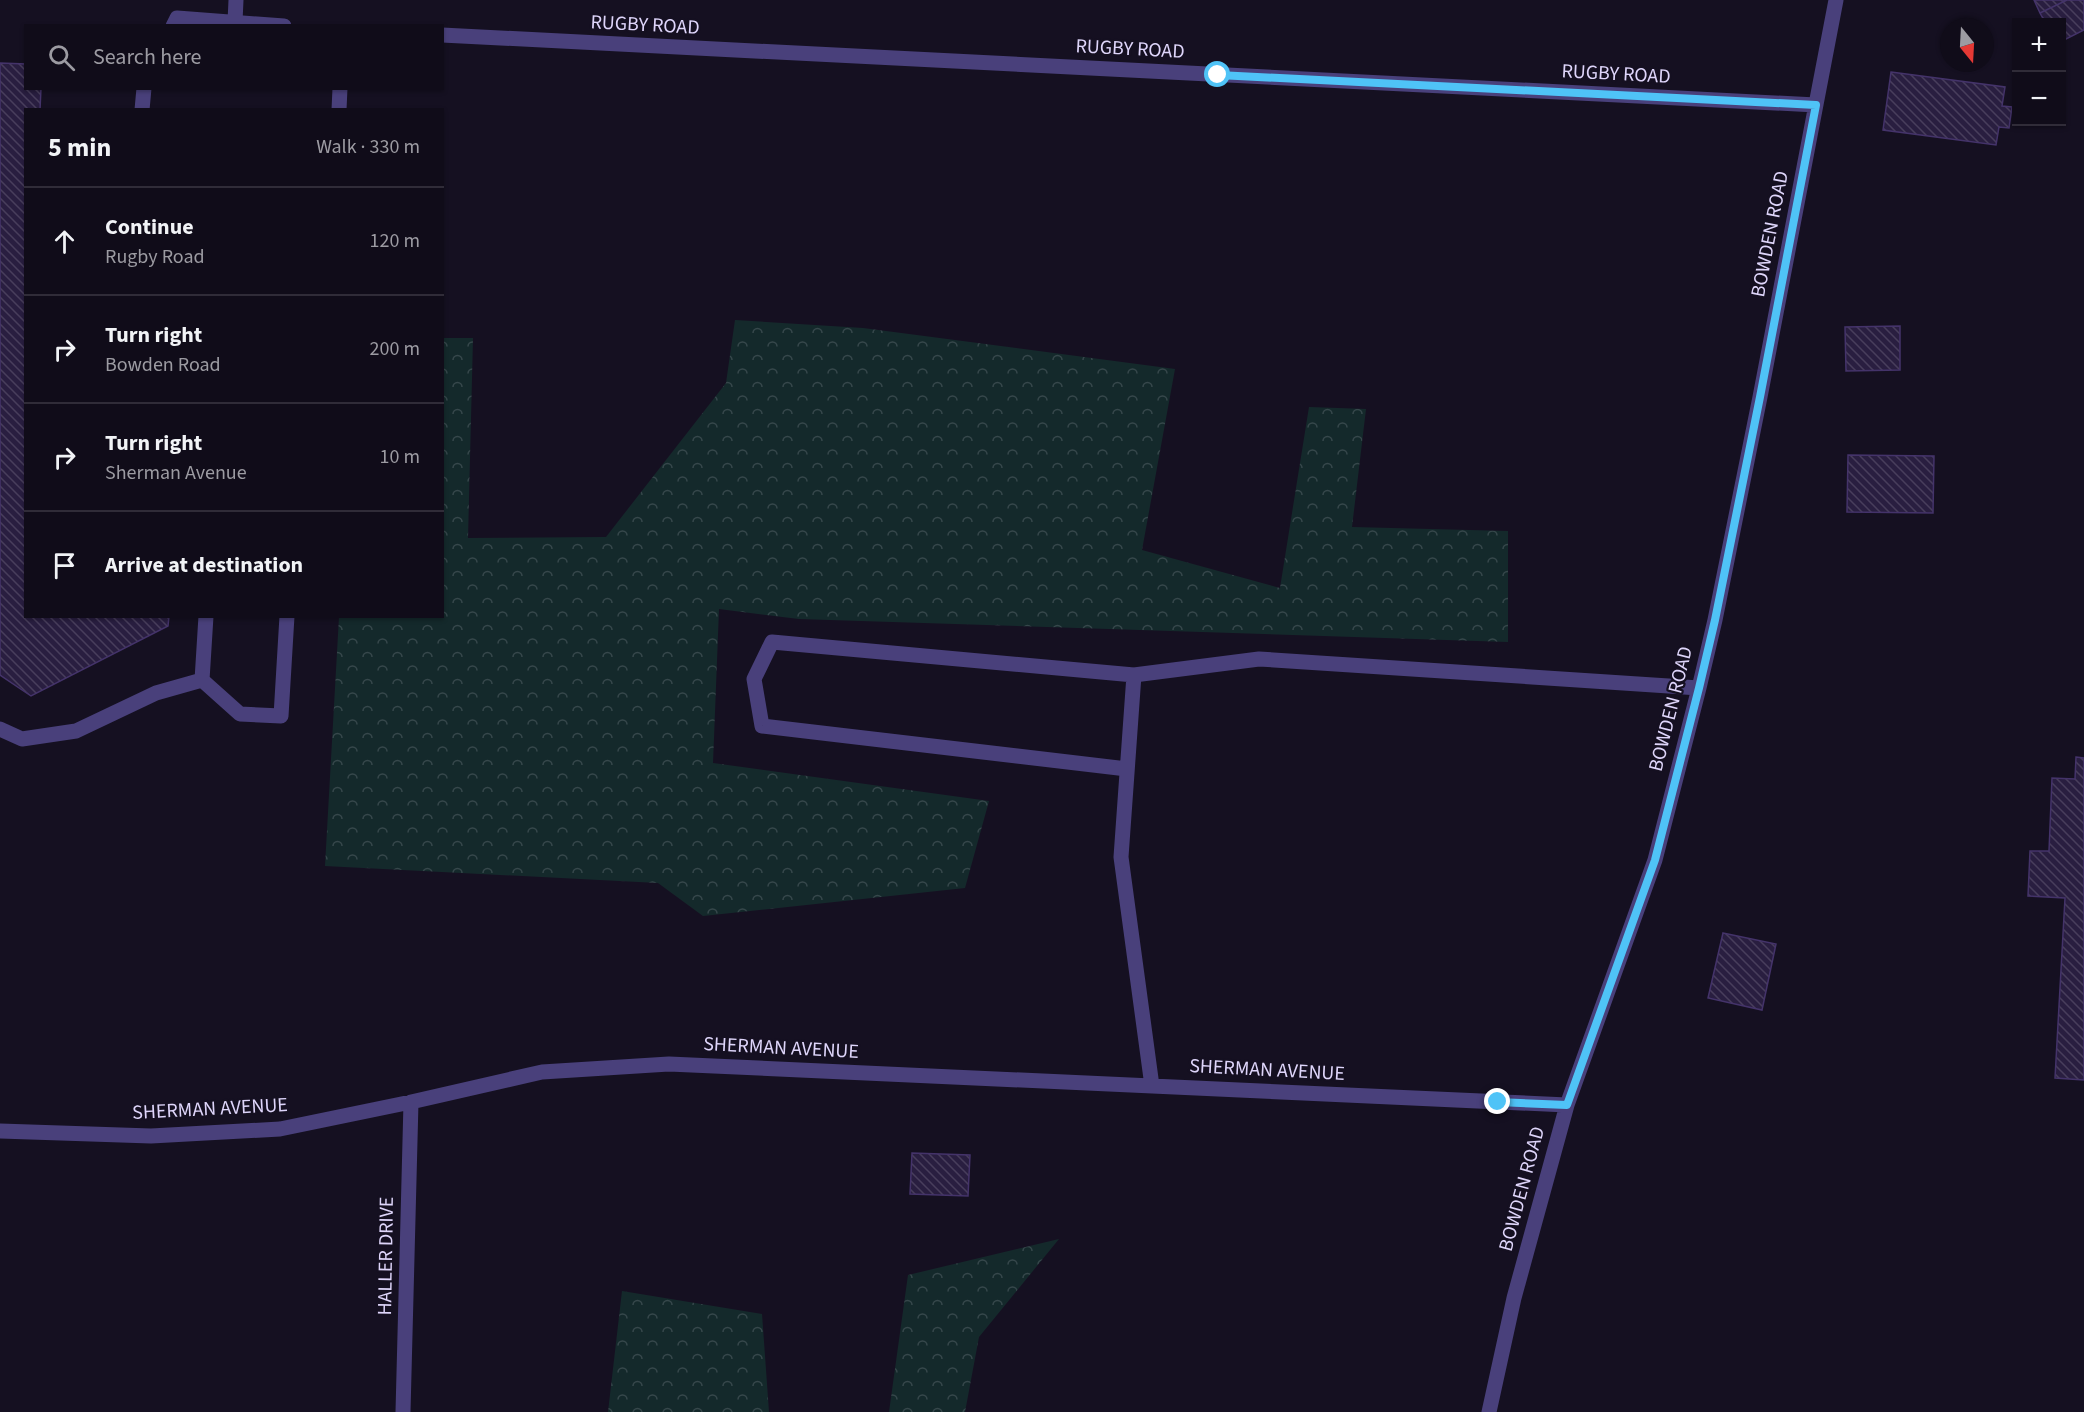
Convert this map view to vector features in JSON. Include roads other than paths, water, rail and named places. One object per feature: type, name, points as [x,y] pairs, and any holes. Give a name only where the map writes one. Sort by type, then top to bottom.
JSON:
[{"type":"street","points":[[235,22],[236,0]]},
{"type":"street","name":"BOWDEN ROAD","points":[[1489,1412],[1514,1298],[1567,1105],[1655,860],[1699,688],[1760,397],[1836,0]]},
{"type":"street","points":[[174,24],[177,18],[260,24]]},
{"type":"street","name":"RUGBY ROAD","points":[[444,35],[1816,105]]},
{"type":"street","points":[[142,108],[144,90]]},
{"type":"street","points":[[339,108],[340,90]]},
{"type":"street","points":[[202,680],[206,618]]},
{"type":"street","points":[[202,680],[240,714],[281,717],[287,618]]},
{"type":"street","points":[[1127,769],[762,726],[754,680],[772,642],[1134,675],[1259,658],[1699,688]]},
{"type":"street","points":[[1134,675],[1121,857],[1152,1086]]},
{"type":"street","points":[[0,729],[22,740],[76,731],[156,693],[202,680]]},
{"type":"street","name":"SHERMAN AVENUE","points":[[0,1131],[151,1136],[280,1129],[411,1102],[542,1071],[669,1064],[1567,1105]]},
{"type":"street","name":"HALLER DRIVE","points":[[403,1412],[411,1102]]}]
